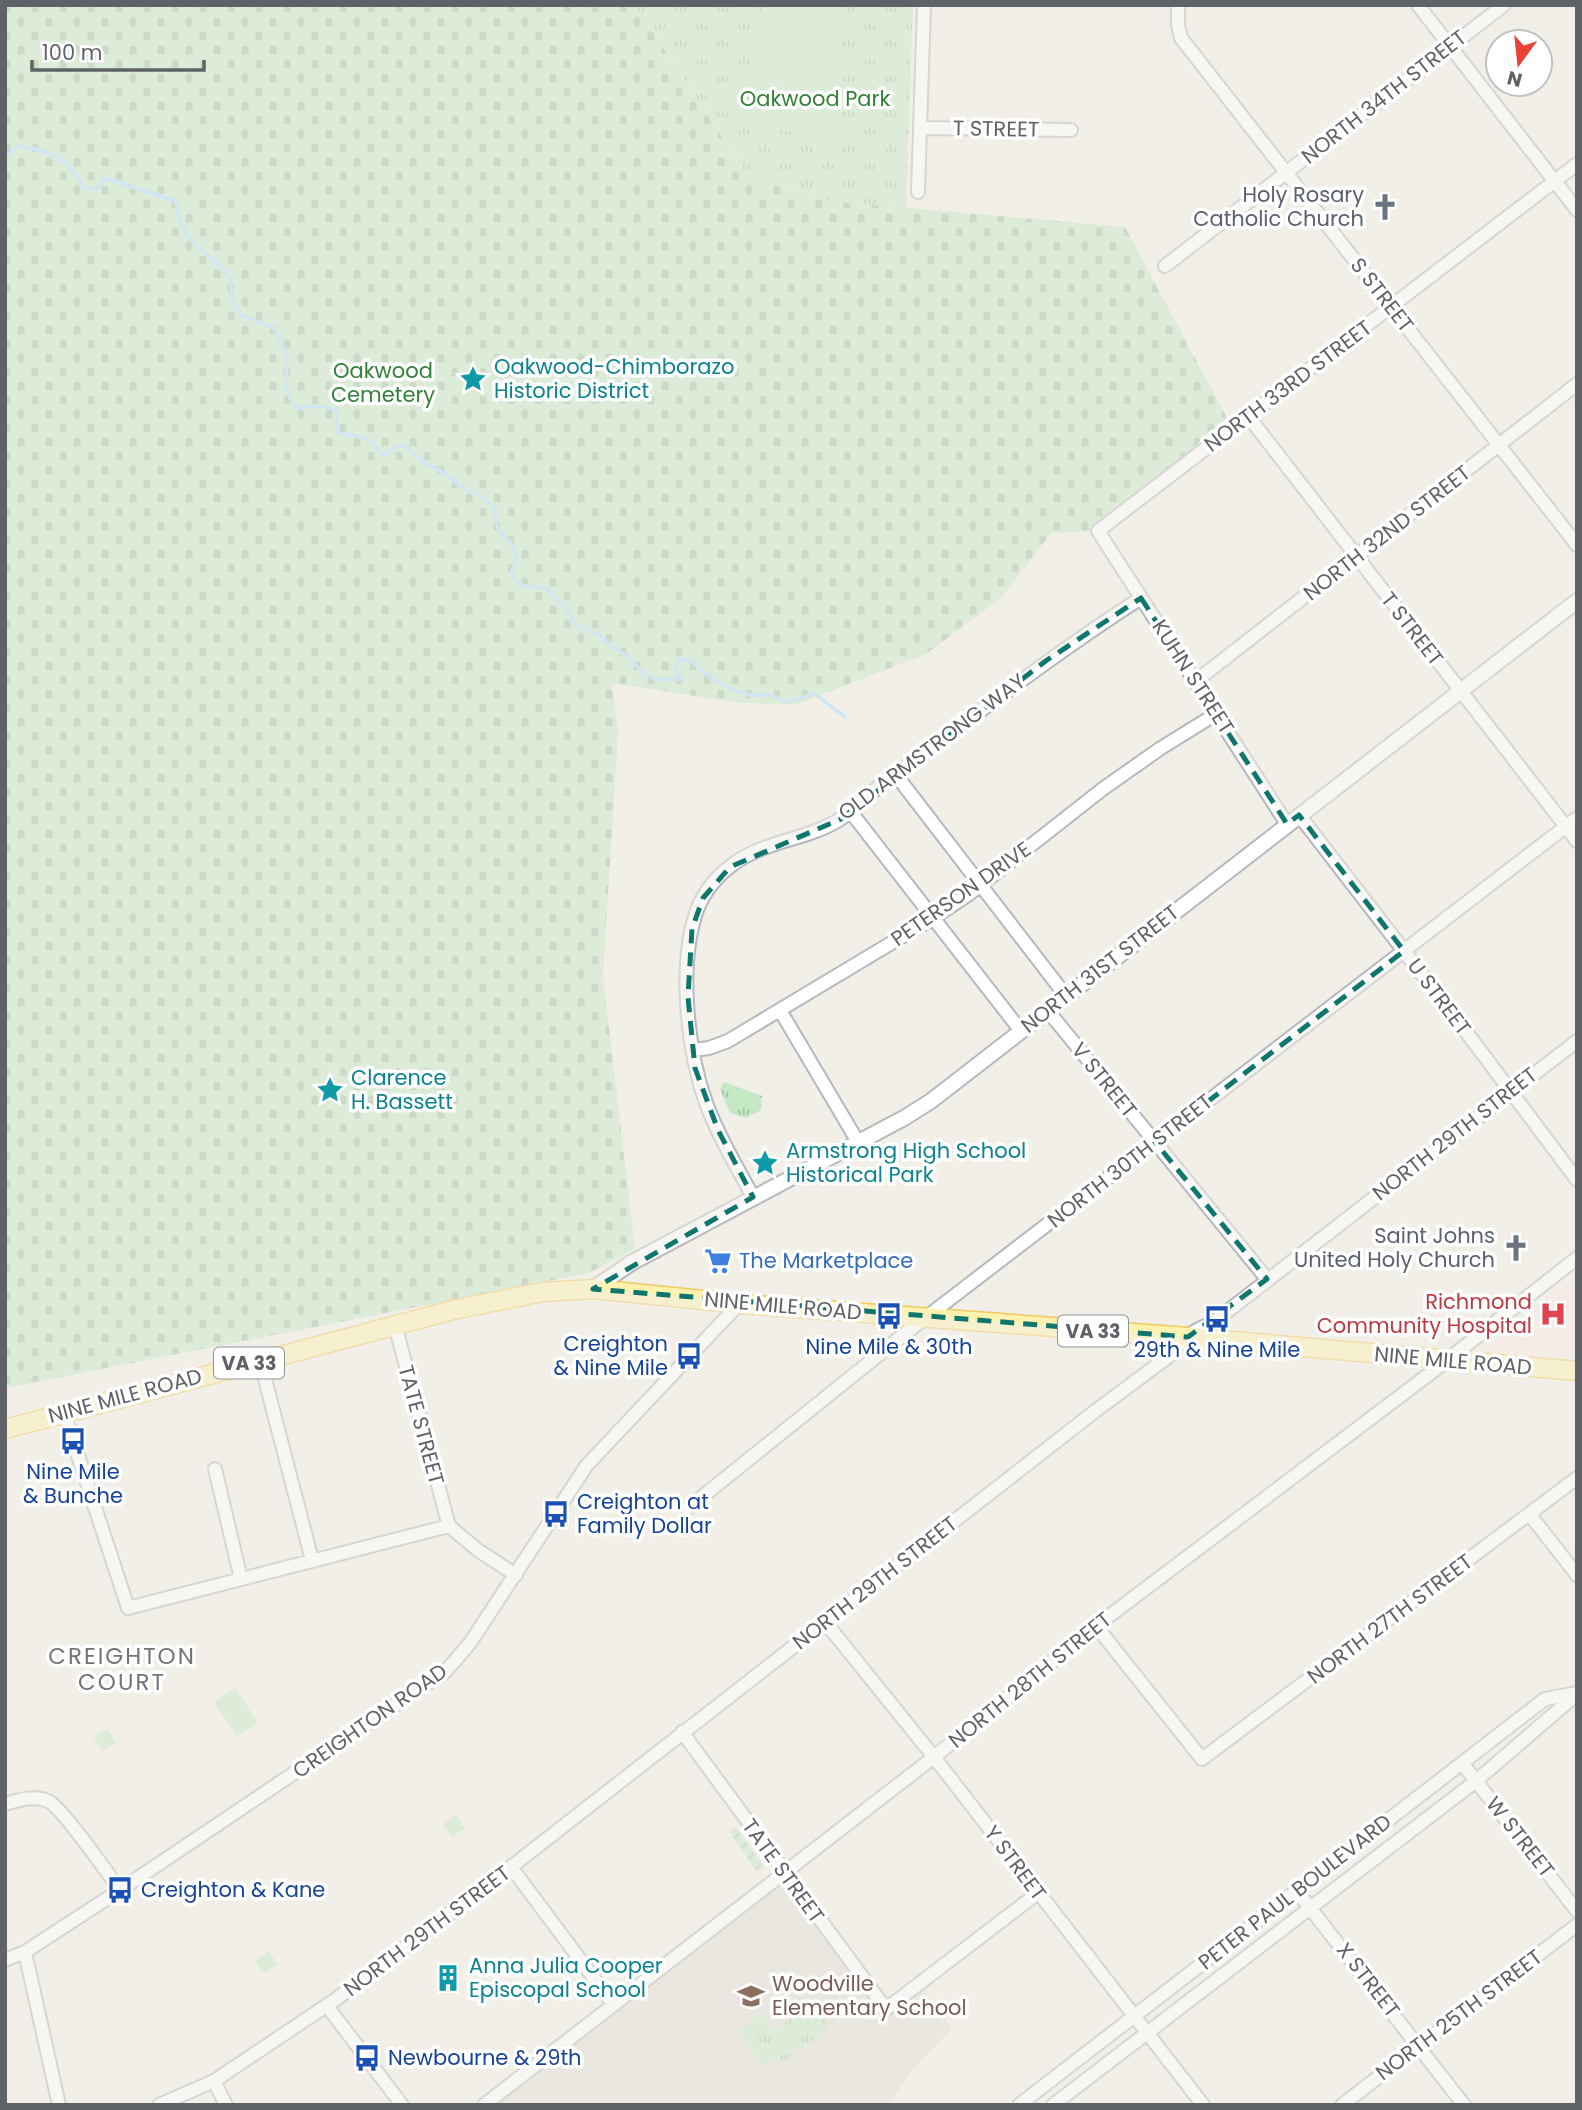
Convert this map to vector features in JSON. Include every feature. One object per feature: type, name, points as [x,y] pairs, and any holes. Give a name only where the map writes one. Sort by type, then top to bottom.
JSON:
[{"type":"main road","name":"NINE MILE ROAD","points":[[5,1429],[395,1325],[514,1297],[593,1289],[739,1304],[1577,1371]]},
{"type":"street","points":[[918,192],[924,5]]},
{"type":"street","name":"S STREET","points":[[1178,5],[1181,38],[1577,545]]},
{"type":"street","points":[[1418,5],[1577,210]]},
{"type":"street","name":"NORTH 34TH STREET","points":[[1165,266],[1504,5]]},
{"type":"street","name":"T STREET","points":[[920,128],[1071,130]]},
{"type":"street","name":"NORTH 33RD STREET","points":[[1098,531],[1577,164]]},
{"type":"street","name":"NORTH 32ND STREET","points":[[1196,681],[1577,384]]},
{"type":"street","name":"T STREET","points":[[1248,416],[1577,841]]},
{"type":"street","name":"KUHN STREET","points":[[1098,531],[1216,714],[1293,819]]},
{"type":"street","name":"OLD ARMSTRONG WAY","points":[[753,1198],[712,1116],[695,1068],[692,1050],[687,977],[691,939],[697,910],[710,887],[747,855],[833,823],[1047,660],[1141,598]]},
{"type":"street","name":"NORTH 31ST STREET","points":[[593,1289],[629,1264],[931,1101],[1577,601]]},
{"type":"street","name":"PETERSON DRIVE","points":[[692,1050],[722,1044],[781,1012],[933,918],[981,885],[1104,788],[1160,748],[1216,714]]},
{"type":"street","points":[[896,775],[1066,996]]},
{"type":"street","points":[[850,811],[1021,1031]]},
{"type":"street","name":"NORTH 30TH STREET","points":[[687,1509],[925,1319],[1577,818]]},
{"type":"street","name":"U STREET","points":[[1293,819],[1404,951],[1577,1180]]},
{"type":"street","name":"V STREET","points":[[1048,1011],[1267,1279]]},
{"type":"street","points":[[781,1012],[858,1142]]},
{"type":"street","name":"NORTH 29TH STREET","points":[[159,2105],[214,2081],[327,2006],[511,1867],[1172,1354],[1201,1327],[1211,1324],[1577,1041]]},
{"type":"street","name":"NORTH 28TH STREET","points":[[484,2105],[934,1757],[1096,1626],[1577,1258]]},
{"type":"street","name":"CREIGHTON ROAD","points":[[5,1960],[25,1952],[446,1671],[470,1643],[587,1465],[739,1304]]},
{"type":"street","name":"TATE STREET","points":[[395,1325],[449,1526]]},
{"type":"street","points":[[260,1360],[312,1560]]},
{"type":"street","points":[[64,1413],[128,1608],[449,1526],[479,1551],[516,1575]]},
{"type":"street","points":[[215,1469],[247,1577]]},
{"type":"street","name":"NORTH 27TH STREET","points":[[1096,1626],[1202,1759],[1577,1478]]},
{"type":"street","points":[[1530,1515],[1577,1575]]},
{"type":"street","name":"Y STREET","points":[[825,1622],[934,1757],[1203,2105]]},
{"type":"street","name":"PETER PAUL BOULEVARD","points":[[1019,2105],[1545,1699],[1577,1694]]},
{"type":"street","name":"PETER PAUL BOULEVARD","points":[[1053,2105],[1476,1781],[1577,1694]]},
{"type":"street","name":"TATE STREET","points":[[682,1732],[886,2009],[1038,1893]]},
{"type":"street","name":"W STREET","points":[[1462,1763],[1577,1911]]},
{"type":"street","points":[[5,1804],[28,1798],[49,1801],[120,1889]]},
{"type":"street","points":[[511,1867],[614,2005]]},
{"type":"street","name":"X STREET","points":[[1296,1890],[1464,2105]]},
{"type":"street","name":"NORTH 25TH STREET","points":[[1342,2105],[1577,1925]]},
{"type":"street","points":[[25,1952],[59,2105]]},
{"type":"street","points":[[327,2006],[402,2105]]},
{"type":"street","points":[[214,2081],[226,2105]]},
{"type":"highlighted area","points":[[1141,598],[1287,824],[1299,815],[1404,951],[1155,1142],[1267,1279],[1188,1337],[593,1289],[753,1197],[718,1130],[695,1068],[688,997],[692,929],[703,898],[730,867],[841,819],[1047,660]]},
{"type":"shaded area","name":"Richmond Community Hospital","points":[[1577,1276],[1577,1359],[1480,1351]]},
{"type":"shaded area","name":"Woodville Elementary School","points":[[785,1872],[886,2008],[919,1983],[952,2028],[910,2072],[889,2105],[484,2105]]},
{"type":"green space","name":"Oakwood Cemetery","points":[[5,5],[635,5],[746,173],[774,185],[829,201],[1125,227],[1227,418],[1098,531],[1051,533],[1001,598],[926,654],[798,704],[740,703],[612,683],[618,733],[603,976],[635,1249],[589,1273],[5,1388]]},
{"type":"green space","name":"Oakwood Park","points":[[635,5],[913,5],[906,208],[829,201],[774,185],[746,173]]},
{"type":"green space","points":[[762,5],[846,5],[833,135],[750,127]]},
{"type":"green space","points":[[724,1082],[762,1096],[761,1110],[745,1118],[730,1113],[720,1089]]},
{"type":"green space","points":[[235,1688],[258,1723],[237,1736],[214,1702]]},
{"type":"green space","points":[[107,1729],[116,1743],[102,1751],[94,1737]]},
{"type":"green space","points":[[456,1815],[465,1828],[452,1837],[443,1824]]},
{"type":"green space","points":[[736,1827],[764,1867],[757,1872],[729,1831]]},
{"type":"green space","points":[[268,1951],[278,1964],[264,1973],[255,1961]]},
{"type":"green space","points":[[811,2003],[830,2027],[786,2060],[762,2065],[736,2032],[762,2013],[776,2029]]},
{"type":"waterway","points":[[5,158],[17,146],[39,150],[65,163],[84,188],[97,189],[104,178],[176,201],[180,223],[195,245],[220,265],[230,277],[233,302],[241,315],[274,328],[287,356],[286,390],[296,409],[318,406],[333,409],[338,412],[336,423],[339,433],[369,440],[379,453],[387,455],[393,449],[405,445],[425,463],[462,487],[480,495],[495,508],[497,526],[515,550],[515,563],[511,573],[517,582],[525,586],[545,588],[564,606],[575,624],[600,636],[628,657],[644,674],[656,680],[682,679],[674,666],[679,659],[692,661],[704,673],[731,689],[750,695],[771,695],[786,702],[815,694],[845,717]]},
{"type":"place","name":"Holy Rosary Catholic Church","points":[[1385,207]]},
{"type":"place","name":"Oakwood-Chimborazo Historic District","points":[[473,379]]},
{"type":"place","name":"Clarence H. Bassett","points":[[330,1090]]},
{"type":"place","name":"Armstrong High School Historical Park","points":[[765,1163]]},
{"type":"place","name":"Saint Johns United Holy Church","points":[[1516,1248]]},
{"type":"place","name":"The Marketplace","points":[[718,1261]]},
{"type":"place","name":"Richmond Community Hospital","points":[[1553,1314]]},
{"type":"place","name":"Nine Mile & 30th","points":[[889,1316]]},
{"type":"place","name":"29th & Nine Mile","points":[[1217,1319]]},
{"type":"place","name":"Creighton & Nine Mile","points":[[689,1356]]},
{"type":"place","name":"Nine Mile & Bunche","points":[[73,1441]]},
{"type":"place","name":"Creighton at Family Dollar","points":[[556,1514]]},
{"type":"place","name":"Creighton & Kane","points":[[120,1890]]},
{"type":"place","name":"Anna Julia Cooper Episcopal School","points":[[448,1978]]},
{"type":"place","name":"Woodville Elementary School","points":[[751,1996]]},
{"type":"place","name":"Newbourne & 29th","points":[[367,2058]]},
{"type":"district","name":"CREIGHTON COURT","points":[[122,1669]]}]
